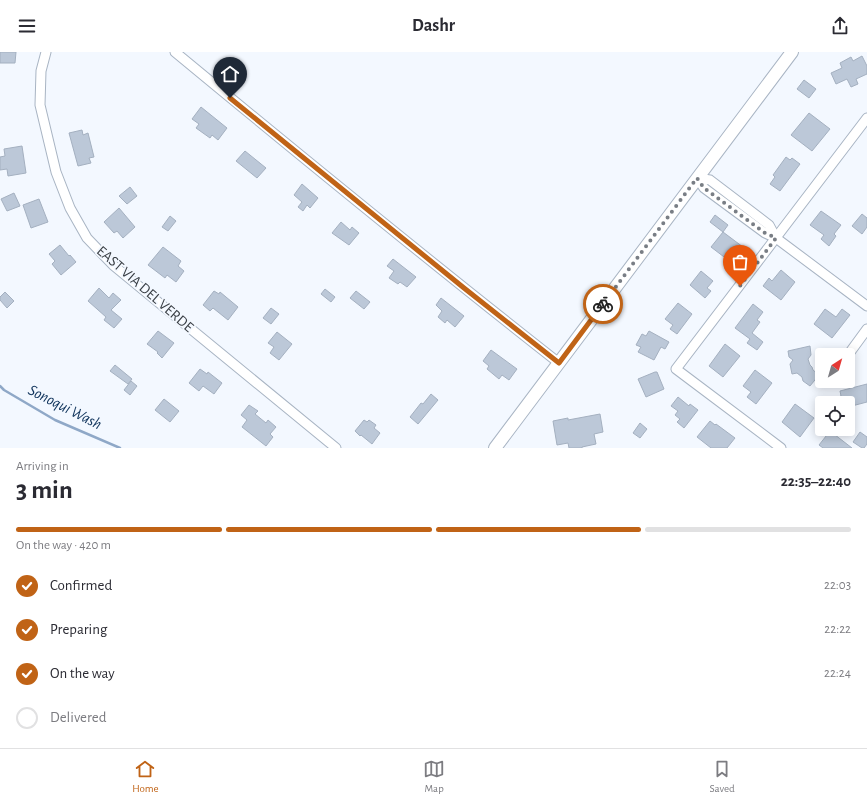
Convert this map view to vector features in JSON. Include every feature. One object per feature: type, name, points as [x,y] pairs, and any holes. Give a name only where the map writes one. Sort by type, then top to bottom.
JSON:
[{"type":"main road","points":[[495,448],[792,52]]},
{"type":"street","name":"EAST VIA DEL VERDE","points":[[46,52],[41,71],[40,105],[56,172],[70,208],[87,238],[113,264],[336,448]]},
{"type":"street","points":[[175,52],[464,288],[559,363]]},
{"type":"street","points":[[781,448],[676,369],[867,118]]},
{"type":"street","points":[[697,178],[710,180],[769,226],[776,238],[867,306]]},
{"type":"street","points":[[853,348],[867,329]]},
{"type":"building","points":[[0,52],[16,52],[15,63],[0,63]]},
{"type":"building","points":[[862,56],[867,66],[867,74],[856,79],[858,84],[851,87],[847,79],[836,84],[831,73],[842,68],[840,63],[851,57],[853,61]]},
{"type":"building","points":[[804,80],[816,89],[809,98],[797,89]]},
{"type":"building","points":[[201,107],[227,128],[218,140],[212,135],[210,138],[196,128],[199,124],[192,119]]},
{"type":"building","points":[[809,113],[830,129],[812,151],[791,135]]},
{"type":"building","points":[[82,130],[83,135],[88,133],[94,157],[89,158],[91,163],[78,166],[69,133]]},
{"type":"building","points":[[22,146],[26,173],[8,176],[7,169],[0,170],[0,157],[5,156],[4,149]]},
{"type":"building","points":[[245,151],[266,168],[257,178],[236,161]]},
{"type":"building","points":[[786,157],[790,160],[792,158],[800,164],[780,191],[770,184],[775,177],[773,175]]},
{"type":"building","points":[[302,184],[318,198],[310,208],[307,205],[303,211],[298,207],[302,202],[294,195]]},
{"type":"building","points":[[130,187],[137,196],[127,204],[119,196]]},
{"type":"building","points":[[14,193],[20,206],[7,211],[1,199]]},
{"type":"building","points":[[39,199],[48,222],[31,228],[23,205]]},
{"type":"building","points":[[119,208],[135,227],[123,238],[117,231],[114,233],[104,222]]},
{"type":"building","points":[[821,211],[841,225],[834,234],[836,236],[829,246],[821,239],[824,235],[810,225]]},
{"type":"building","points":[[862,214],[867,218],[867,227],[862,234],[852,226]]},
{"type":"building","points":[[715,215],[728,225],[723,232],[710,222]]},
{"type":"building","points":[[170,216],[176,221],[168,231],[162,227]]},
{"type":"building","points":[[341,222],[350,230],[352,227],[359,233],[349,245],[332,233]]},
{"type":"building","points":[[723,232],[743,247],[736,256],[733,253],[728,260],[711,247]]},
{"type":"building","points":[[60,245],[76,262],[61,275],[52,264],[55,261],[49,254]]},
{"type":"building","points":[[163,247],[181,261],[178,266],[184,271],[176,282],[167,275],[165,278],[148,265]]},
{"type":"building","points":[[393,259],[416,277],[407,287],[400,282],[398,284],[389,278],[394,271],[387,266]]},
{"type":"building","points":[[781,270],[795,282],[781,300],[763,286],[769,278],[772,281]]},
{"type":"building","points":[[701,271],[713,281],[707,288],[711,291],[705,298],[690,285]]},
{"type":"building","points":[[99,288],[109,298],[113,293],[121,300],[111,310],[122,319],[114,328],[104,320],[106,317],[88,301]]},
{"type":"building","points":[[325,289],[335,297],[331,302],[321,294]]},
{"type":"building","points":[[214,291],[219,294],[220,292],[238,307],[228,320],[213,308],[210,311],[203,305]]},
{"type":"building","points":[[356,291],[370,302],[364,309],[350,298]]},
{"type":"building","points":[[5,292],[14,301],[7,308],[0,300],[0,297]]},
{"type":"building","points":[[441,298],[464,316],[455,327],[447,320],[445,323],[438,317],[442,311],[436,305]]},
{"type":"building","points":[[678,303],[692,314],[677,334],[670,329],[673,325],[665,319]]},
{"type":"building","points":[[753,304],[763,312],[757,320],[760,322],[752,333],[763,342],[757,350],[747,343],[750,339],[735,328]]},
{"type":"building","points":[[271,308],[279,314],[271,324],[263,318]]},
{"type":"building","points":[[825,309],[836,317],[842,309],[850,315],[832,338],[814,324]]},
{"type":"building","points":[[158,331],[174,343],[162,358],[157,353],[158,352],[147,344]]},
{"type":"building","points":[[649,331],[669,342],[665,349],[661,347],[654,360],[638,352],[641,347],[636,345],[642,334],[646,336]]},
{"type":"building","points":[[277,332],[292,344],[279,360],[270,353],[274,347],[268,343]]},
{"type":"building","points":[[725,344],[740,356],[723,377],[709,366]]},
{"type":"building","points":[[810,346],[811,355],[808,359],[815,372],[815,380],[810,386],[803,381],[802,377],[797,373],[792,374],[790,364],[793,360],[789,357],[788,351]]},
{"type":"building","points":[[491,350],[517,369],[509,380],[502,375],[499,379],[487,369],[489,366],[483,361]]},
{"type":"building","points":[[115,365],[132,379],[128,384],[110,371]]},
{"type":"building","points":[[200,369],[207,374],[208,372],[222,383],[214,394],[203,386],[199,391],[189,383]]},
{"type":"building","points":[[755,370],[772,383],[756,404],[747,397],[751,392],[743,386]]},
{"type":"building","points":[[657,372],[664,389],[646,397],[638,379]]},
{"type":"building","points":[[131,381],[137,386],[130,395],[124,390]]},
{"type":"building","points":[[867,384],[867,402],[855,405],[855,396],[841,396],[840,391]]},
{"type":"building","points":[[431,394],[438,400],[418,424],[410,417],[421,403],[423,404]]},
{"type":"building","points":[[678,397],[689,406],[690,404],[698,410],[684,428],[677,422],[680,419],[675,415],[678,411],[671,406]]},
{"type":"building","points":[[164,399],[179,411],[170,422],[155,410]]},
{"type":"building","points":[[795,404],[814,418],[800,437],[782,422]]},
{"type":"building","points":[[249,405],[258,411],[255,414],[266,423],[268,420],[276,427],[270,434],[273,437],[266,446],[242,427],[247,420],[241,415]]},
{"type":"building","points":[[600,414],[603,432],[594,434],[596,444],[582,448],[569,448],[568,443],[557,445],[553,421],[568,418],[568,420]]},
{"type":"building","points":[[364,420],[367,422],[369,420],[376,425],[374,428],[380,433],[372,444],[355,431]]},
{"type":"building","points":[[710,421],[735,438],[727,448],[711,448],[697,437]]},
{"type":"building","points":[[640,423],[647,429],[640,438],[633,433]]},
{"type":"building","points":[[860,432],[867,437],[867,444],[864,448],[853,442]]},
{"type":"building","points":[[826,436],[836,436],[852,448],[823,448],[819,445]]},
{"type":"waterway","name":"Sonoqui Wash","points":[[0,386],[4,390],[55,420],[120,448]]},
{"type":"way so far","points":[[603,304],[697,178],[704,188],[765,233],[776,238],[740,286]]},
{"type":"route","points":[[230,98],[559,363],[603,304]]}]
